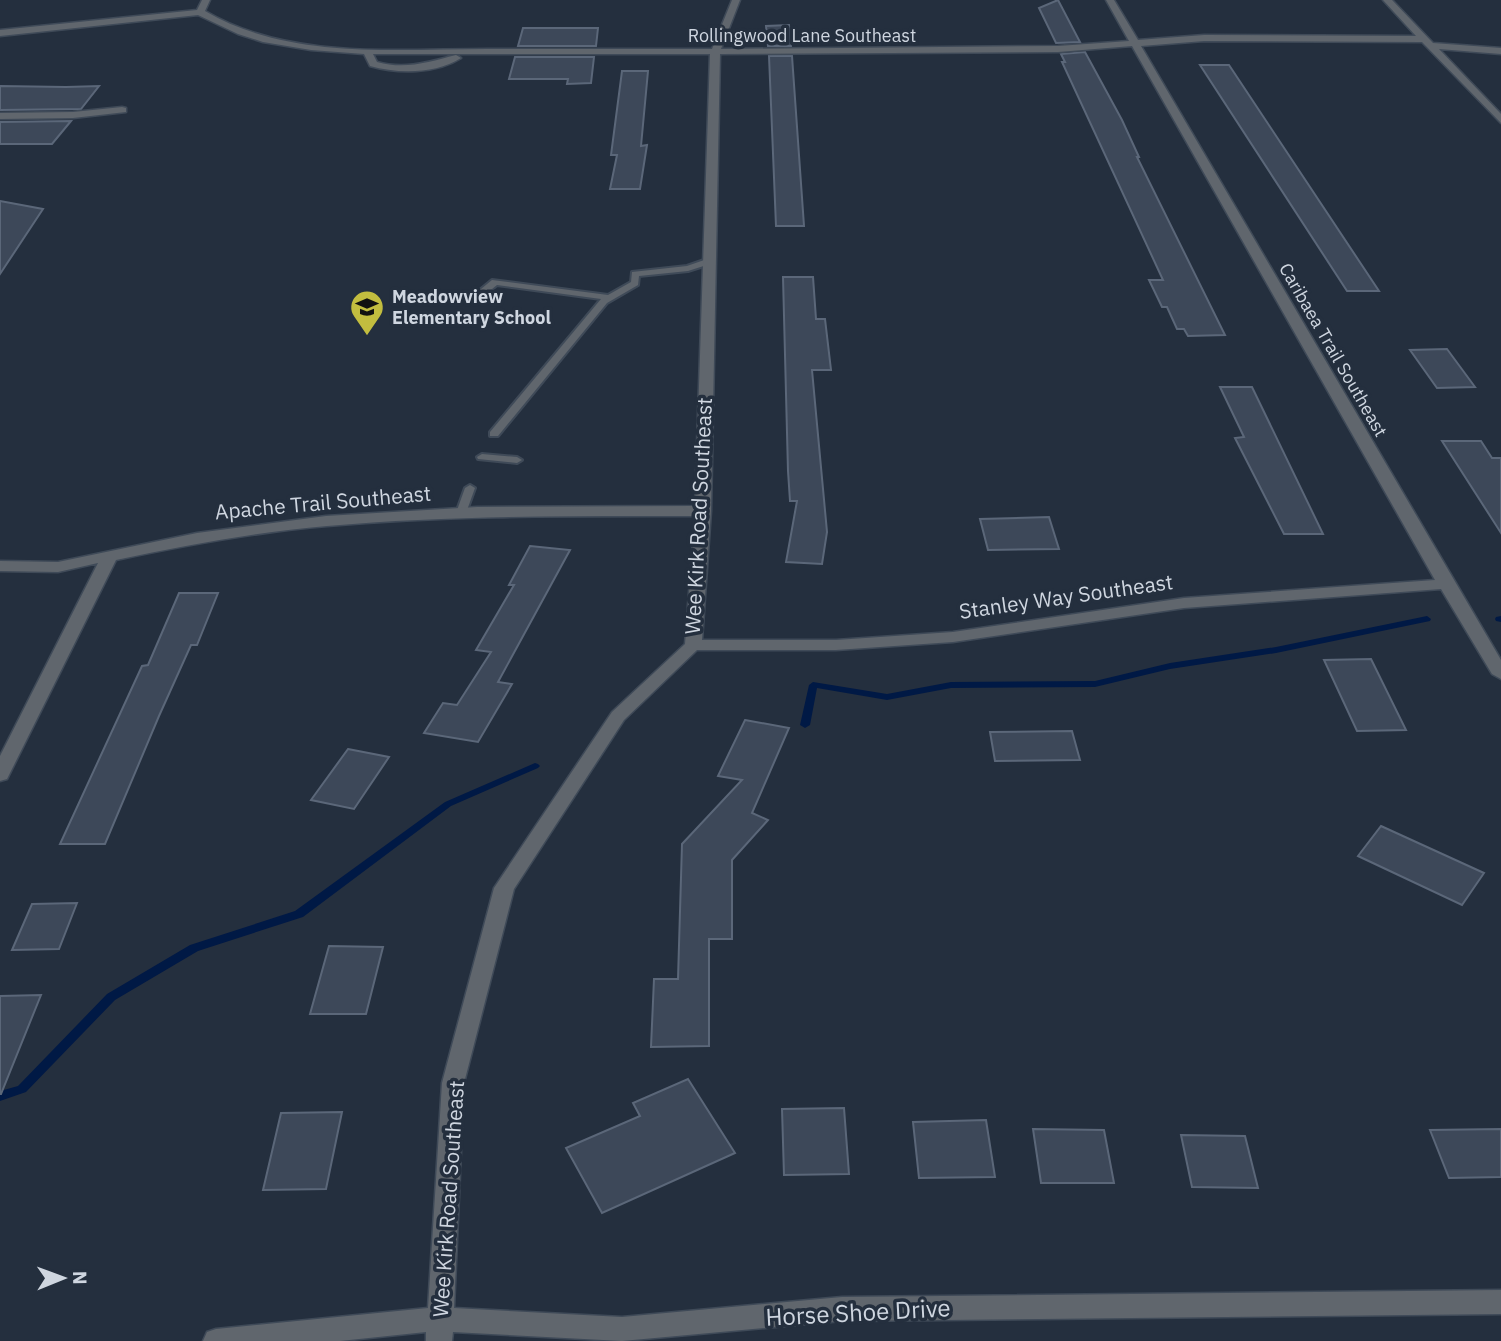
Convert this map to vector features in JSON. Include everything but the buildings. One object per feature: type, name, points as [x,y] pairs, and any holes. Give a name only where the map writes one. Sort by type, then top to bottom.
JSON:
[{"type":"street","points":[[0,33],[200,12],[206,0]]},
{"type":"street","name":"Wee Kirk Road Southeast","points":[[440,1330],[453,1083],[504,888],[618,716],[693,645],[703,512],[715,52],[736,0]]},
{"type":"street","name":"Caribaea Trail Southeast","points":[[1110,0],[1446,584],[1501,674]]},
{"type":"street","points":[[1388,0],[1501,120]]},
{"type":"street","name":"Rollingwood Lane Southeast","points":[[200,12],[219,25],[256,37],[323,48],[367,51],[1058,49],[1204,38],[1427,43],[1501,51]]},
{"type":"street","points":[[367,51],[373,64],[407,69],[424,68],[476,52]]},
{"type":"street","points":[[0,116],[73,115],[122,110]]},
{"type":"street","name":"Apache Trail Southeast","points":[[0,566],[58,567],[254,529],[326,521],[461,513],[703,512]]},
{"type":"street","points":[[0,775],[109,558]]},
{"type":"street","name":"Stanley Way Southeast","points":[[693,645],[836,645],[953,637],[1184,604],[1446,584]]},
{"type":"street","name":"Horse Shoe Drive","points":[[216,1341],[440,1330],[621,1329],[842,1310],[1501,1302]]},
{"type":"lane","points":[[494,434],[604,301],[635,283],[635,274],[688,268],[710,261]]},
{"type":"lane","points":[[473,300],[495,282],[610,298]]},
{"type":"lane","points":[[482,457],[517,460]]},
{"type":"lane","points":[[461,513],[470,488]]},
{"type":"waterway","points":[[805,725],[813,685],[887,697],[951,685],[1095,684],[1170,666],[1276,650],[1427,619]]},
{"type":"waterway","points":[[0,1096],[22,1089],[111,997],[194,948],[299,914],[448,804],[535,766]]},
{"type":"place","name":"Meadowview Elementary School","points":[[367,337]]}]
